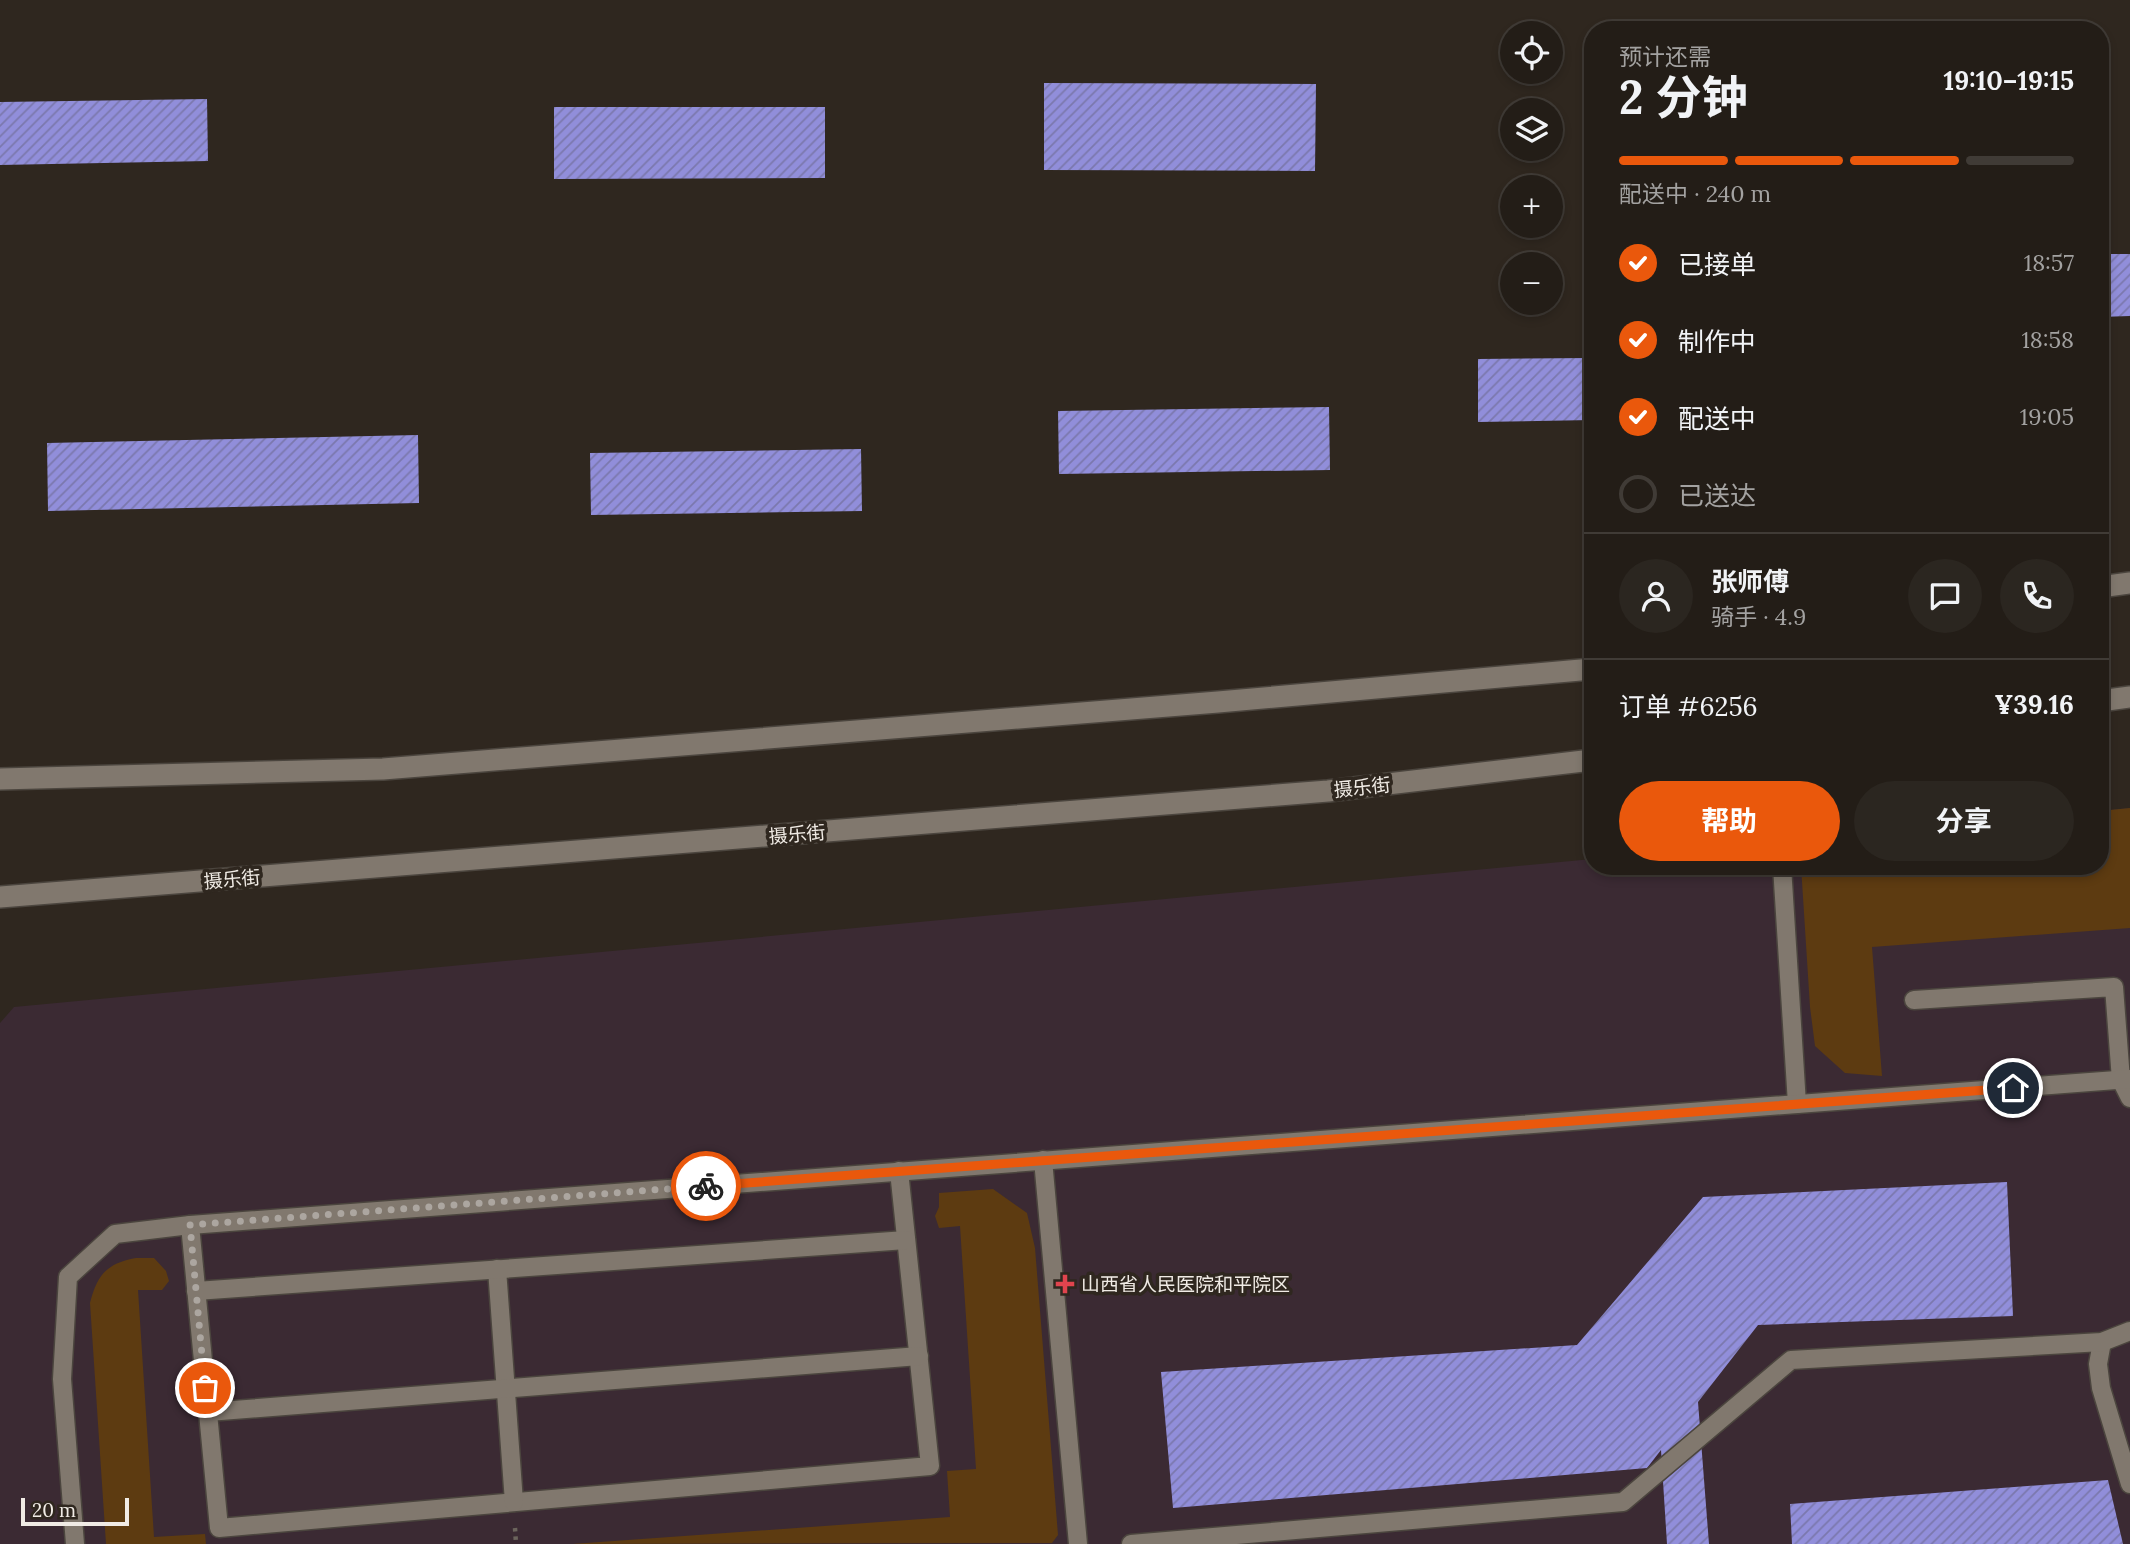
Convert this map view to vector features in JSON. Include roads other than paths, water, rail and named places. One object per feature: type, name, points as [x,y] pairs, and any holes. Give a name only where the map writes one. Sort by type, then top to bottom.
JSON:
[{"type":"main road","points":[[2109,586],[2130,583]]},
{"type":"main road","points":[[0,779],[383,769],[1584,671]]},
{"type":"main road","points":[[2109,700],[2130,697]]},
{"type":"main road","name":"摄乐街","points":[[0,897],[1328,791],[1584,761]]},
{"type":"lane","points":[[1783,875],[1797,1104]]},
{"type":"lane","points":[[1914,1000],[2114,987],[2130,1098]]},
{"type":"lane","points":[[75,1544],[62,1380],[68,1277],[115,1234],[190,1225],[2126,1079]]},
{"type":"lane","points":[[1043,1160],[1078,1544]]},
{"type":"lane","points":[[190,1225],[219,1528],[930,1466],[899,1171]]},
{"type":"lane","points":[[196,1291],[906,1240]]},
{"type":"lane","points":[[497,1269],[514,1502]]},
{"type":"lane","points":[[1131,1544],[1623,1502],[1791,1360],[2102,1342],[2130,1331]]},
{"type":"lane","points":[[2102,1342],[2098,1364],[2101,1388],[2123,1436],[2130,1483]]},
{"type":"lane","points":[[208,1412],[919,1356]]},
{"type":"place","name":"山西省人民医院和平院区","points":[[1065,1284]]}]
